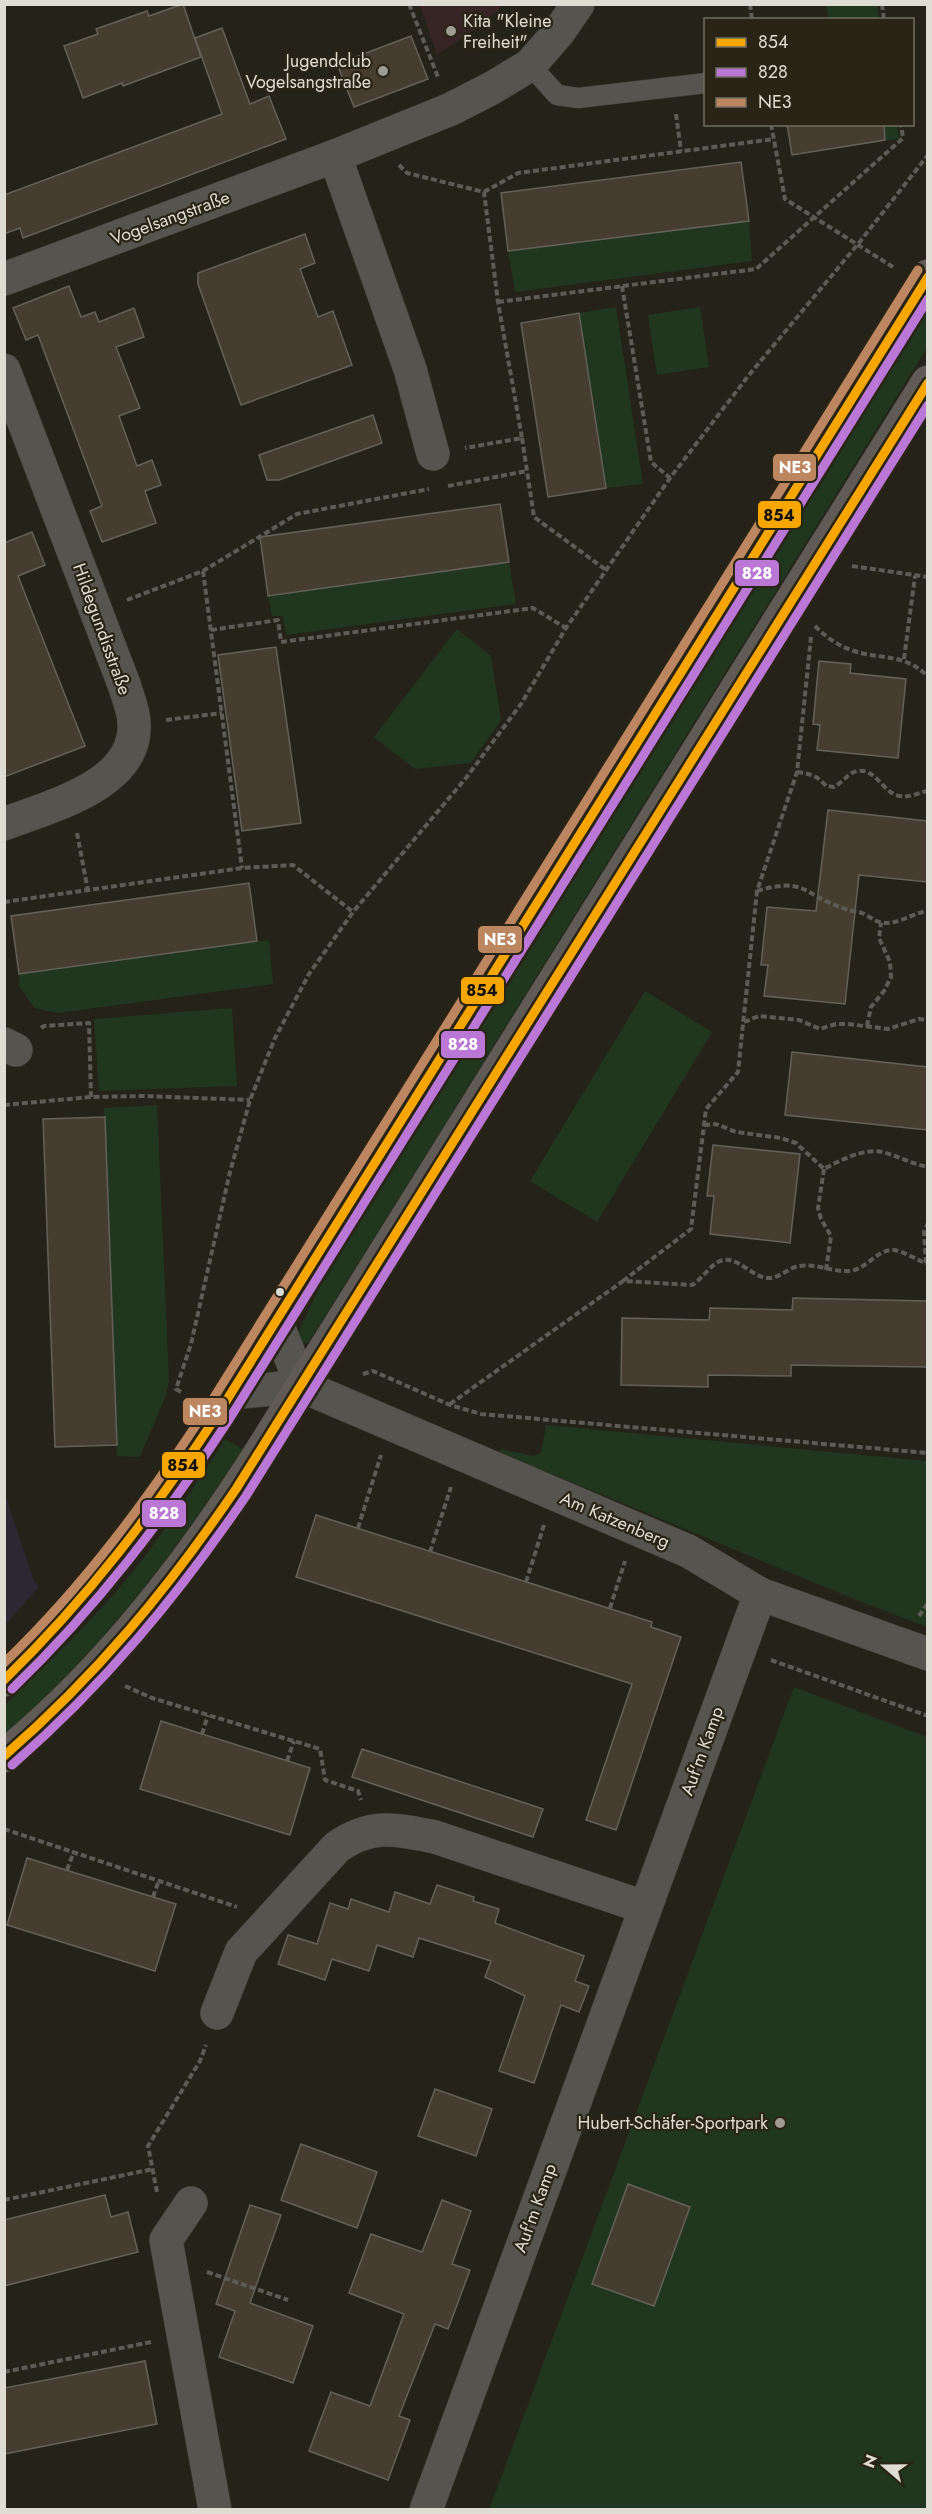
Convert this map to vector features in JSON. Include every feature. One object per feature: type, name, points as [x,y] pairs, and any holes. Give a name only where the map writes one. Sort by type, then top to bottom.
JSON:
[{"type":"main road","points":[[4,1680],[40,1647],[113,1564],[173,1484],[232,1393],[914,274]]},
{"type":"main road","points":[[4,1756],[29,1736],[94,1673],[160,1597],[205,1537],[302,1386],[927,382]]},
{"type":"street","name":"Vogelsangstraße","points":[[4,279],[335,156],[451,109],[530,65],[558,33],[578,4]]},
{"type":"street","points":[[335,156],[410,369],[433,454]]},
{"type":"street","name":"Hildegundisstraße","points":[[4,370],[125,687],[134,723],[129,753],[115,772],[90,789],[4,824]]},
{"type":"street","points":[[276,1321],[302,1386]]},
{"type":"street","name":"Am Katzenberg","points":[[232,1393],[302,1386],[688,1551],[760,1594],[927,1654]]},
{"type":"street","name":"Auf'm Kamp","points":[[426,2510],[760,1594]]},
{"type":"street","points":[[217,2013],[242,1952],[337,1847],[352,1836],[372,1829],[401,1830],[435,1837],[644,1908]]},
{"type":"street","points":[[191,2203],[168,2250],[215,2510]]},
{"type":"lane","points":[[530,65],[557,95],[578,98],[704,83]]},
{"type":"path","points":[[409,4],[451,109]]},
{"type":"path","points":[[672,86],[681,152]]},
{"type":"path","points":[[771,126],[785,198],[858,244],[914,274]]},
{"type":"path","points":[[498,302],[756,269],[903,138],[901,126]]},
{"type":"path","points":[[376,140],[407,173],[484,192],[518,173],[774,139]]},
{"type":"path","points":[[181,1392],[176,1389],[191,1344],[230,1172],[250,1100],[275,1038],[309,974],[353,912],[466,778],[521,704],[566,628],[670,478],[749,375],[913,177],[927,155]]},
{"type":"path","points":[[484,192],[498,302],[534,518],[606,570]]},
{"type":"path","points":[[622,286],[651,462],[670,478]]},
{"type":"path","points":[[433,454],[522,438]]},
{"type":"path","points":[[447,486],[527,471]]},
{"type":"path","points":[[96,612],[203,571],[297,513],[435,488]]},
{"type":"path","points":[[849,565],[927,577]]},
{"type":"path","points":[[203,571],[242,868]]},
{"type":"path","points":[[904,659],[915,576]]},
{"type":"path","points":[[211,630],[278,620],[282,642],[533,608],[566,628]]},
{"type":"path","points":[[450,1405],[623,1281],[691,1229],[706,1109],[738,1072],[757,891],[797,772],[812,623],[826,636],[852,651],[904,659],[927,677]]},
{"type":"path","points":[[134,723],[222,713]]},
{"type":"path","points":[[797,772],[812,774],[826,786],[834,787],[856,771],[866,772],[876,777],[890,792],[899,796],[912,796],[927,789]]},
{"type":"path","points":[[71,797],[88,891]]},
{"type":"path","points":[[4,902],[242,868],[293,865],[353,912]]},
{"type":"path","points":[[757,891],[778,885],[793,885],[808,890],[840,907],[863,913],[881,923],[900,921],[913,914],[927,911]]},
{"type":"path","points":[[867,1026],[871,1007],[884,991],[891,977],[890,962],[879,938],[881,923]]},
{"type":"path","points":[[744,1022],[759,1016],[799,1020],[820,1029],[836,1024],[888,1029],[919,1019],[927,1020]]},
{"type":"path","points":[[10,1047],[44,1026],[88,1023],[91,1097]]},
{"type":"path","points":[[4,1105],[91,1097],[144,1096],[250,1100]]},
{"type":"path","points":[[704,1125],[716,1124],[736,1132],[774,1136],[796,1143],[824,1169]]},
{"type":"path","points":[[824,1169],[843,1159],[864,1153],[881,1152],[927,1167]]},
{"type":"path","points":[[824,1169],[818,1208],[821,1219],[831,1236],[826,1270]]},
{"type":"path","points":[[623,1281],[692,1285],[700,1281],[716,1263],[725,1260],[737,1263],[758,1276],[772,1278],[797,1266],[851,1271],[862,1268],[886,1251],[895,1250],[927,1264],[924,1232],[927,1223]]},
{"type":"path","points":[[360,1375],[373,1371],[450,1405],[481,1414],[927,1453]]},
{"type":"path","points":[[358,1528],[391,1425]]},
{"type":"path","points":[[430,1552],[461,1455]]},
{"type":"path","points":[[526,1582],[554,1494]]},
{"type":"path","points":[[610,1608],[635,1529]]},
{"type":"path","points":[[739,1648],[927,1716]]},
{"type":"path","points":[[122,1685],[152,1698],[320,1749],[326,1780],[358,1791],[372,1829]]},
{"type":"path","points":[[202,1734],[208,1715]]},
{"type":"path","points":[[287,1761],[294,1741]]},
{"type":"path","points":[[4,1829],[272,1918]]},
{"type":"path","points":[[67,1870],[74,1851]]},
{"type":"path","points":[[153,1897],[159,1880]]},
{"type":"path","points":[[217,2013],[200,2061],[148,2146],[168,2250],[288,2300]]},
{"type":"path","points":[[4,2199],[153,2169]]},
{"type":"path","points":[[4,2372],[183,2336]]},
{"type":"shaded area","name":"Kita \"Kleine Freiheit\"","points":[[420,4],[503,5],[484,23],[437,55]]},
{"type":"shaded area","points":[[4,1492],[34,1581],[39,1587],[5,1625]]},
{"type":"green space","points":[[826,5],[877,5],[879,18],[829,18]]},
{"type":"green space","points":[[846,126],[897,126],[899,139],[850,145]]},
{"type":"green space","points":[[749,221],[752,261],[515,292],[508,251]]},
{"type":"green space","points":[[616,307],[643,484],[606,488],[579,313]]},
{"type":"green space","points":[[700,307],[709,367],[657,375],[648,315]]},
{"type":"green space","points":[[927,310],[927,348],[308,1343],[300,1344],[296,1337],[318,1290]]},
{"type":"green space","points":[[509,562],[516,604],[286,635],[283,616],[272,616],[268,596]]},
{"type":"green space","points":[[457,629],[491,656],[501,720],[471,763],[415,769],[374,737]]},
{"type":"green space","points":[[269,940],[273,984],[58,1013],[34,1008],[19,986],[19,974]]},
{"type":"green space","points":[[645,991],[712,1032],[597,1222],[530,1181]]},
{"type":"green space","points":[[232,1008],[237,1086],[99,1091],[94,1019]]},
{"type":"green space","points":[[157,1105],[169,1380],[166,1395],[140,1457],[117,1456],[104,1108]]},
{"type":"green space","points":[[546,1425],[927,1461],[927,1627],[499,1452],[501,1449],[534,1456],[541,1453]]},
{"type":"green space","points":[[225,1439],[243,1449],[178,1543],[107,1632],[24,1718],[5,1734],[5,1705],[85,1625],[131,1574],[180,1508]]},
{"type":"green space","name":"Hubert-Schäfer-Sportpark","points":[[794,1687],[927,1737],[927,2509],[489,2510]]},
{"type":"building","points":[[183,4],[201,57],[83,98],[64,46],[98,34],[96,29],[147,11],[149,16]]},
{"type":"building","points":[[222,28],[250,104],[269,96],[286,139],[23,238],[20,228],[4,234],[4,195],[222,114],[195,38]]},
{"type":"building","name":"Jugendclub Vogelsangstraße","points":[[411,36],[428,79],[354,107],[337,64]]},
{"type":"building","points":[[787,126],[884,126],[885,140],[792,155]]},
{"type":"building","points":[[741,162],[749,221],[508,251],[501,193]]},
{"type":"building","points":[[305,234],[315,263],[300,269],[318,317],[333,311],[352,365],[241,405],[198,284],[198,273]]},
{"type":"building","points":[[69,286],[81,317],[95,312],[99,322],[134,308],[144,337],[116,347],[140,408],[119,416],[137,466],[152,460],[161,485],[145,491],[156,523],[102,542],[90,511],[102,506],[38,335],[26,340],[13,308]]},
{"type":"building","points":[[579,313],[606,488],[548,497],[521,323]]},
{"type":"building","points":[[373,415],[382,443],[279,480],[267,480],[259,455]]},
{"type":"building","points":[[500,504],[509,562],[268,596],[260,537]]},
{"type":"building","points":[[32,532],[45,565],[18,576],[85,746],[4,777],[4,543]]},
{"type":"building","points":[[276,647],[301,823],[242,831],[218,655]]},
{"type":"building","points":[[819,661],[851,664],[850,673],[906,679],[898,758],[817,750],[820,725],[813,724]]},
{"type":"building","points":[[828,810],[927,821],[927,882],[859,875],[845,1004],[764,996],[768,965],[761,965],[767,907],[816,911]]},
{"type":"building","points":[[249,883],[257,941],[19,974],[11,916]]},
{"type":"building","points":[[792,1052],[927,1067],[927,1130],[785,1115]]},
{"type":"building","points":[[105,1117],[117,1445],[55,1447],[43,1119]]},
{"type":"building","points":[[713,1145],[800,1154],[790,1243],[710,1234],[714,1196],[707,1196]]},
{"type":"building","points":[[793,1298],[927,1301],[927,1367],[791,1365],[791,1376],[708,1375],[708,1387],[621,1385],[622,1318],[709,1320],[710,1308],[792,1310]]},
{"type":"building","points":[[316,1515],[652,1622],[651,1627],[681,1637],[616,1830],[586,1820],[632,1684],[296,1577]]},
{"type":"building","points":[[161,1721],[310,1768],[290,1835],[140,1789]]},
{"type":"building","points":[[362,1749],[543,1809],[533,1837],[352,1777]]},
{"type":"building","points":[[27,1858],[176,1904],[155,1971],[7,1925]]},
{"type":"building","points":[[437,1885],[474,1897],[473,1901],[499,1909],[495,1923],[584,1956],[575,1981],[589,1986],[579,2012],[561,2005],[534,2083],[499,2071],[525,1996],[485,1977],[491,1961],[419,1938],[413,1957],[377,1945],[369,1971],[332,1959],[325,1980],[278,1964],[288,1935],[317,1944],[330,1903],[348,1909],[351,1899],[389,1912],[395,1892],[430,1904]]},
{"type":"building","points":[[435,2089],[492,2109],[476,2156],[418,2136]]},
{"type":"building","points":[[301,2144],[377,2172],[357,2228],[281,2200]]},
{"type":"building","points":[[628,2184],[690,2207],[654,2306],[592,2284]]},
{"type":"building","points":[[105,2195],[111,2217],[128,2212],[138,2252],[4,2286],[4,2220]]},
{"type":"building","points":[[442,2200],[471,2211],[452,2264],[470,2270],[448,2329],[435,2324],[399,2416],[410,2420],[388,2480],[309,2451],[331,2392],[370,2406],[404,2314],[349,2293],[371,2234],[422,2252]]},
{"type":"building","points":[[250,2205],[281,2215],[250,2303],[313,2326],[293,2383],[219,2357],[235,2311],[216,2304]]},
{"type":"building","points":[[145,2361],[157,2424],[4,2454],[4,2388]]},
{"type":"transit line","name":"NE3","points":[[4,1663],[61,1603],[113,1541],[162,1475],[208,1407],[918,270]]},
{"type":"transit line","name":"854","points":[[4,1680],[64,1617],[118,1553],[218,1414],[928,277]]},
{"type":"transit line","name":"828","points":[[12,1689],[73,1626],[128,1561],[179,1493],[228,1421],[928,299]]},
{"type":"transit line","name":"854","points":[[4,1756],[70,1695],[129,1630],[184,1562],[236,1489],[928,383]]},
{"type":"transit line","name":"828","points":[[12,1765],[78,1703],[138,1638],[193,1569],[246,1496],[928,405]]},
{"type":"place","name":"Kita \"Kleine Freiheit\"","points":[[451,31]]},
{"type":"place","name":"Jugendclub Vogelsangstraße","points":[[383,71]]},
{"type":"place","name":"Hubert-Schäfer-Sportpark","points":[[780,2123]]}]
